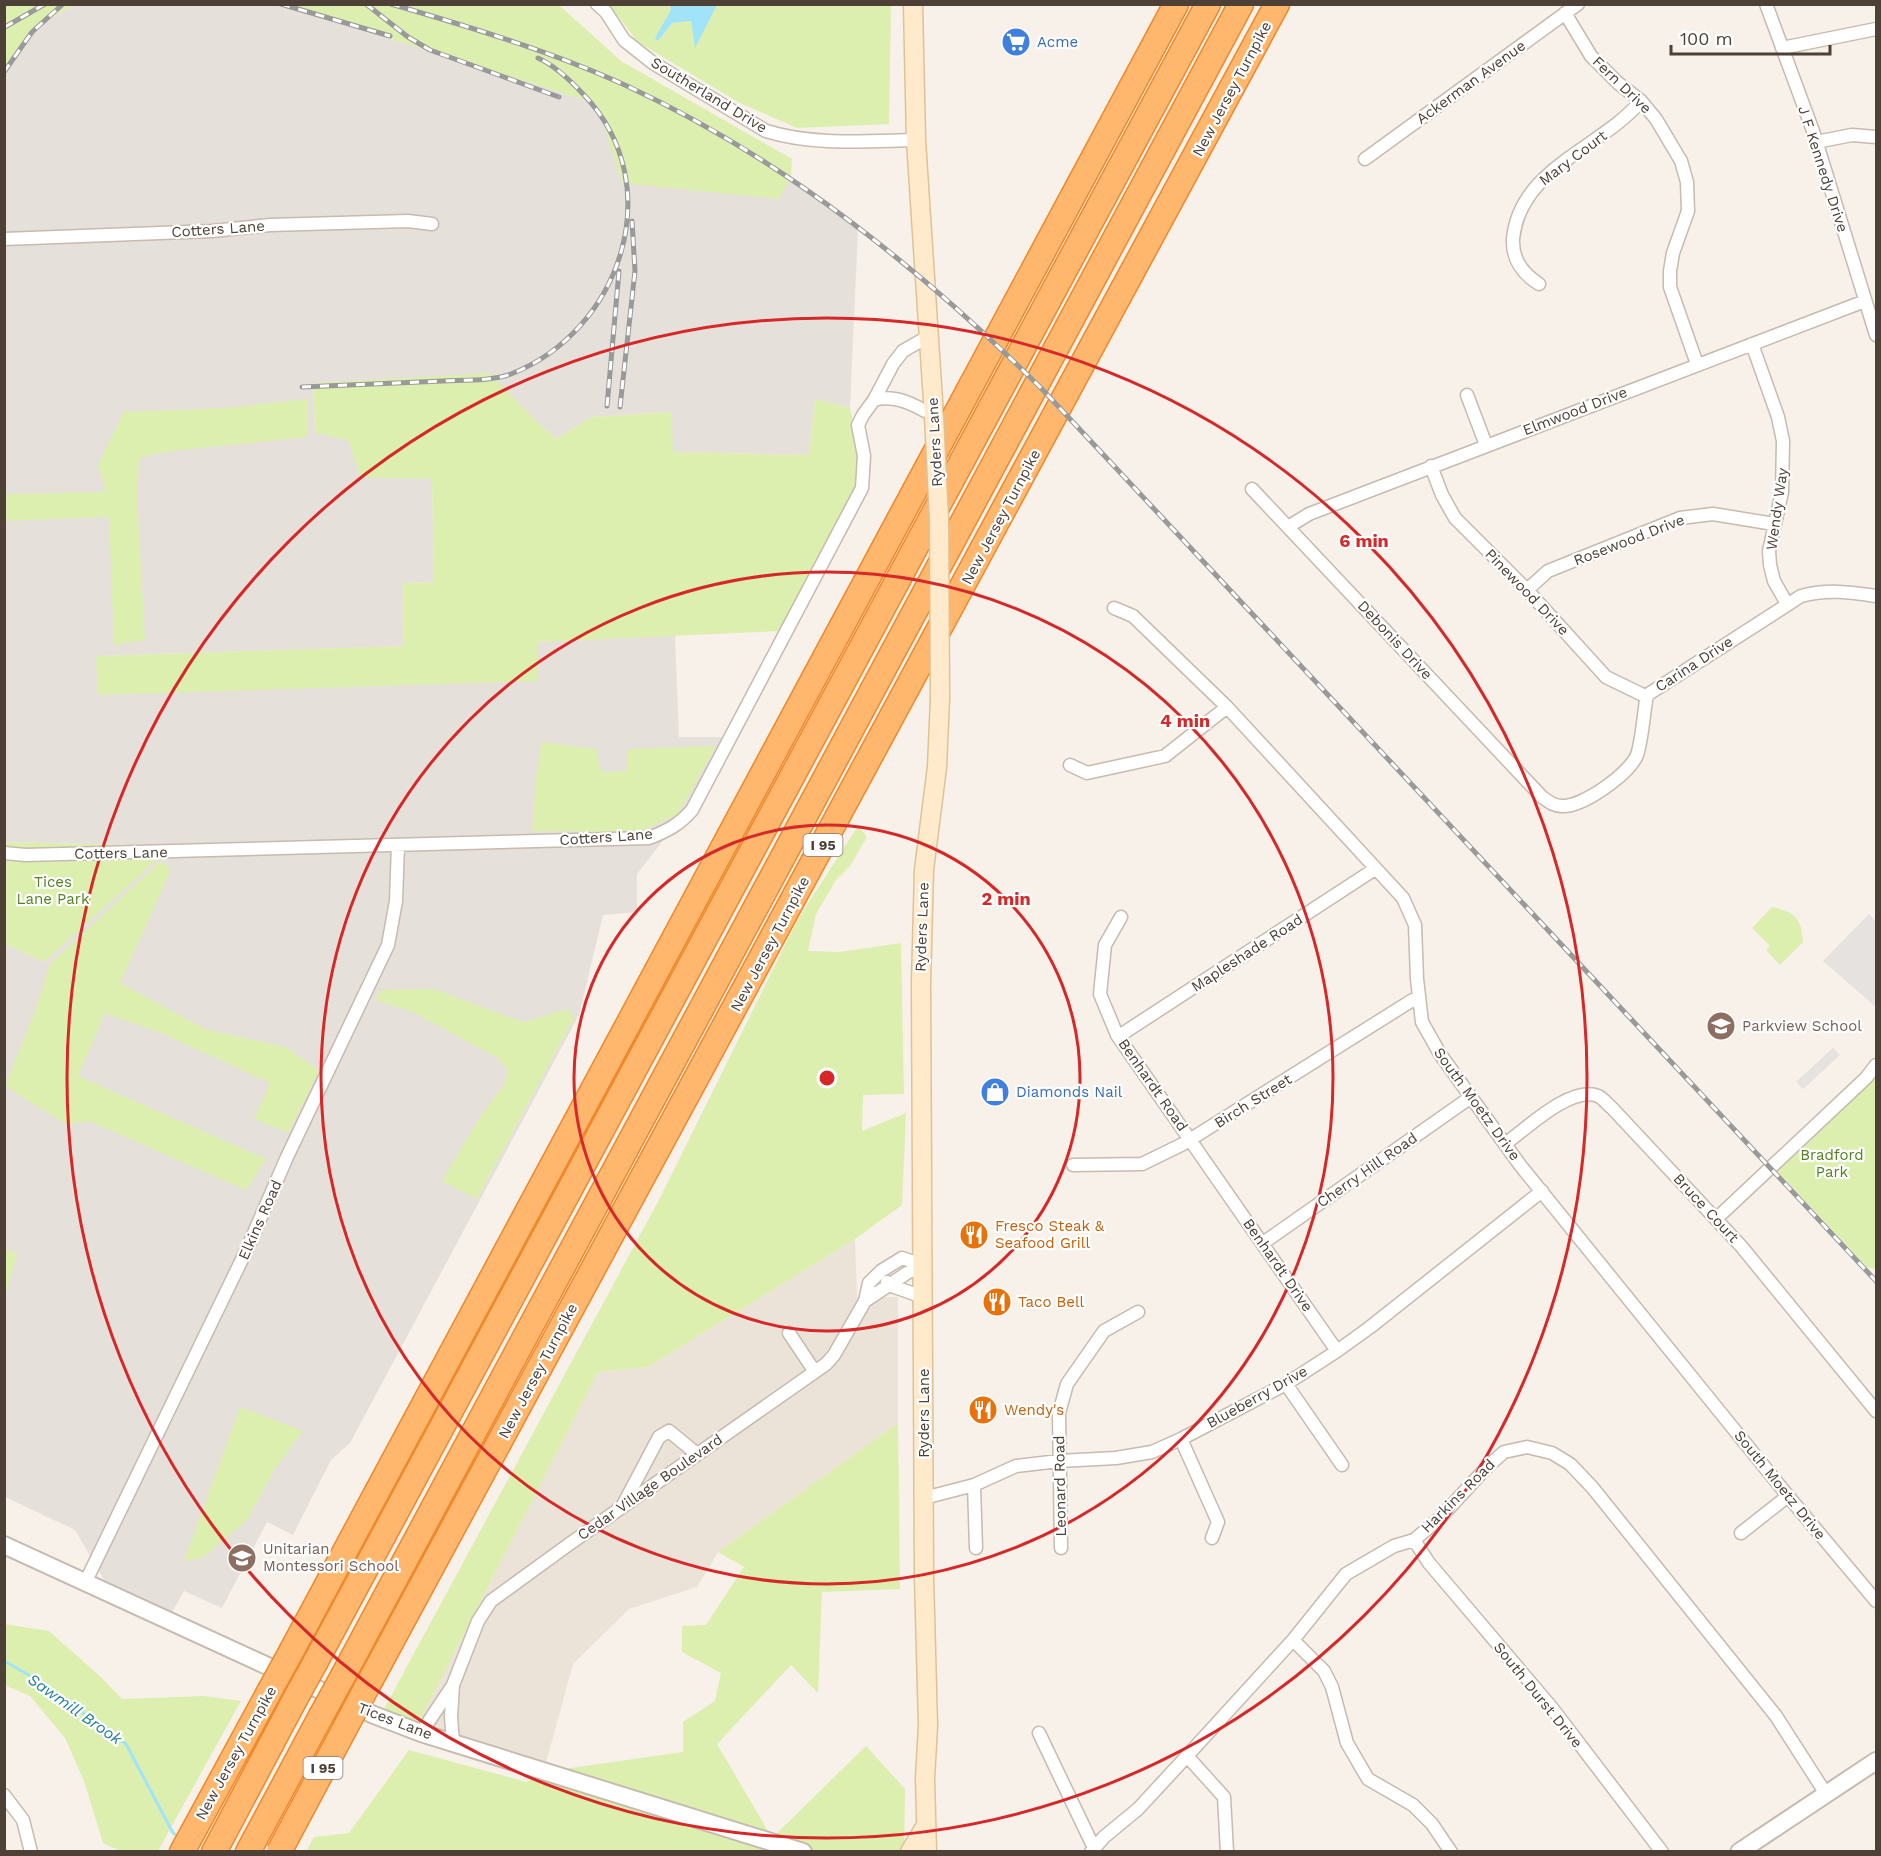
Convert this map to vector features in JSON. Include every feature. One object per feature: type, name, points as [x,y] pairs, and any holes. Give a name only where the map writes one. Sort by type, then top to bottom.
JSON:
[{"type":"highway","name":"New Jersey Turnpike","points":[[182,1851],[1176,4]]},
{"type":"highway","name":"New Jersey Turnpike","points":[[214,1851],[1208,4]]},
{"type":"highway","name":"New Jersey Turnpike","points":[[248,1851],[1241,4]]},
{"type":"highway","name":"New Jersey Turnpike","points":[[279,1851],[1277,4]]},
{"type":"main road","name":"Ryders Lane","points":[[913,4],[916,140],[939,519],[940,699],[937,767],[924,870],[921,982],[924,1498],[928,1726],[925,1778],[927,1851]]},
{"type":"main road","points":[[910,1851],[926,1826]]},
{"type":"street","name":"Southerland Drive","points":[[597,4],[606,12],[624,40],[653,63],[766,131],[788,138],[810,141],[916,140]]},
{"type":"street","name":"Ackerman Avenue","points":[[1365,159],[1578,4]]},
{"type":"street","name":"J F Kennedy Drive","points":[[1766,4],[1816,142],[1876,335]]},
{"type":"street","name":"Fern Drive","points":[[1565,14],[1591,56],[1618,83],[1641,101],[1656,119],[1681,161],[1687,182],[1688,211],[1673,253],[1670,271],[1671,287],[1697,364]]},
{"type":"street","points":[[1782,48],[1876,29]]},
{"type":"street","name":"Mary Court","points":[[1539,284],[1526,276],[1518,264],[1513,246],[1514,229],[1520,210],[1531,190],[1548,174],[1628,117],[1641,101]]},
{"type":"street","points":[[1816,142],[1852,135],[1876,137]]},
{"type":"street","name":"Cotters Lane","points":[[4,239],[212,231],[270,225],[408,221],[432,224]]},
{"type":"street","name":"Elmwood Drive","points":[[1288,527],[1309,514],[1431,466],[1865,301]]},
{"type":"street","name":"Cotters Lane","points":[[4,853],[27,855],[398,846],[649,838],[665,832],[681,823],[692,810],[862,488],[864,456],[858,425],[862,415],[874,400],[893,364],[903,351],[929,336]]},
{"type":"street","name":"Wendy Way","points":[[1752,344],[1778,417],[1783,441],[1782,492],[1769,550],[1774,581],[1787,604]]},
{"type":"street","points":[[1467,395],[1486,445]]},
{"type":"street","points":[[874,400],[885,397],[900,400],[913,404],[934,416]]},
{"type":"street","name":"Pinewood Drive","points":[[1431,466],[1442,495],[1455,518],[1527,590],[1606,677],[1647,697]]},
{"type":"street","name":"Debonis Drive","points":[[1252,489],[1537,792]]},
{"type":"street","name":"Rosewood Drive","points":[[1527,590],[1548,571],[1680,518],[1713,514],[1774,524]]},
{"type":"street","name":"Carina Drive","points":[[1537,792],[1552,805],[1574,805],[1611,783],[1636,755],[1647,695],[1787,604],[1801,596],[1828,591],[1849,591],[1876,596]]},
{"type":"street","name":"South Moetz Drive","points":[[1114,608],[1133,616],[1227,707],[1403,898],[1415,925],[1422,1022],[1440,1054],[1542,1191],[1788,1496],[1876,1601]]},
{"type":"street","points":[[1070,765],[1087,773],[1165,756],[1227,707]]},
{"type":"street","name":"Elkins Road","points":[[85,1583],[247,1249],[287,1157],[388,945],[396,901],[398,846]]},
{"type":"street","name":"Mapleshade Road","points":[[1119,1036],[1376,869]]},
{"type":"street","name":"Benhardt Road","points":[[1121,916],[1105,945],[1100,993],[1119,1036],[1219,1180]]},
{"type":"street","name":"Birch Street","points":[[1073,1165],[1142,1164],[1191,1140],[1419,996]]},
{"type":"street","points":[[1716,1218],[1866,1078],[1876,1065]]},
{"type":"street","name":"Bruce Court","points":[[1505,1144],[1566,1099],[1582,1094],[1598,1096],[1612,1108],[1741,1246],[1876,1411]]},
{"type":"street","name":"Cherry Hill Road","points":[[1263,1243],[1471,1097]]},
{"type":"street","name":"Benhardt Drive","points":[[1219,1180],[1337,1351]]},
{"type":"street","name":"Blueberry Drive","points":[[924,1498],[974,1485],[1016,1466],[1116,1458],[1152,1452],[1181,1439],[1286,1384],[1337,1351],[1542,1191]]},
{"type":"street","points":[[923,1265],[902,1258],[881,1271],[889,1286],[923,1297]]},
{"type":"street","name":"Cedar Village Boulevard","points":[[865,1301],[923,1265]]},
{"type":"street","name":"Cedar Village Boulevard","points":[[422,1733],[453,1685],[478,1621],[491,1601],[622,1506],[826,1364],[834,1355],[865,1301],[869,1283],[881,1271]]},
{"type":"street","name":"Leonard Road","points":[[1061,1548],[1059,1413],[1067,1384],[1104,1331],[1138,1312]]},
{"type":"street","points":[[789,1333],[815,1372]]},
{"type":"street","points":[[1286,1384],[1342,1465]]},
{"type":"street","points":[[622,1506],[659,1437],[665,1432],[669,1431],[697,1454]]},
{"type":"street","points":[[1181,1439],[1218,1522],[1212,1538]]},
{"type":"street","name":"Harkins Road","points":[[1092,1850],[1138,1809],[1187,1756],[1293,1640],[1346,1574],[1394,1546],[1414,1540],[1440,1518],[1504,1452],[1527,1447],[1552,1453],[1570,1464],[1592,1487],[1776,1716],[1826,1794]]},
{"type":"street","points":[[974,1485],[976,1548]]},
{"type":"street","points":[[1741,1533],[1788,1496]]},
{"type":"street","name":"South Durst Drive","points":[[1414,1540],[1429,1563],[1552,1708],[1662,1851]]},
{"type":"street","name":"Tices Lane","points":[[4,1545],[374,1715],[422,1733],[803,1851]]},
{"type":"street","points":[[1293,1640],[1324,1671],[1332,1688],[1347,1743],[1368,1779],[1413,1805],[1432,1824],[1451,1851]]},
{"type":"street","name":"Cedar Village Boulevard","points":[[453,1685],[451,1717],[453,1742]]},
{"type":"street","points":[[1039,1733],[1092,1850]]},
{"type":"street","points":[[1187,1756],[1224,1797],[1227,1851]]},
{"type":"street","points":[[1739,1851],[1876,1761]]},
{"type":"street","points":[[4,1794],[23,1820],[31,1851]]},
{"type":"shaded area","points":[[74,5],[284,5],[597,104],[778,199],[791,177],[858,229],[850,408],[815,399],[809,455],[672,452],[671,412],[591,417],[556,439],[534,419],[313,383],[315,432],[348,440],[432,479],[434,582],[403,583],[404,646],[97,656],[537,681],[537,642],[675,635],[679,737],[726,737],[686,811],[637,874],[637,912],[603,915],[579,1015],[350,1443],[331,1460],[293,1535],[267,1522],[222,1608],[184,1591],[168,1619],[111,1592],[75,1530],[5,1497],[5,944],[44,962],[170,846],[5,842],[5,71],[31,29]]},
{"type":"shaded area","points":[[1869,914],[1876,922],[1876,1007],[1823,961]]},
{"type":"shaded area","points":[[1833,1048],[1840,1055],[1803,1089],[1796,1082]]},
{"type":"shaded area","points":[[855,1239],[857,1297],[898,1297],[898,1423],[718,1552],[697,1587],[629,1609],[573,1664],[544,1770],[417,1726],[598,1372],[648,1367]]},
{"type":"green space","points":[[5,4],[74,5],[31,29],[5,71]]},
{"type":"green space","points":[[284,5],[559,5],[621,61],[792,159],[791,177],[779,199],[622,183],[597,104]]},
{"type":"green space","points":[[609,5],[670,5],[671,10],[659,40],[672,23],[691,21],[695,47],[717,5],[891,5],[889,124],[797,128],[738,102],[638,42]]},
{"type":"green space","points":[[490,373],[556,439],[591,417],[671,412],[673,452],[809,455],[815,399],[850,408],[864,478],[782,631],[537,642],[537,681],[98,695],[96,656],[404,646],[403,583],[434,582],[432,479],[361,477],[348,440],[315,433],[313,383]]},
{"type":"green space","points":[[308,399],[308,437],[171,451],[139,458],[137,497],[145,640],[114,645],[109,517],[5,521],[5,494],[106,492],[98,465],[124,412],[225,408]]},
{"type":"green space","points":[[542,742],[596,749],[601,772],[628,771],[628,749],[716,746],[678,814],[640,832],[532,831],[536,777]]},
{"type":"green space","points":[[858,826],[867,837],[850,866],[836,880],[816,914],[808,951],[840,952],[901,943],[904,1094],[863,1095],[862,1131],[906,1113],[902,1205],[855,1239],[648,1367],[598,1372],[417,1726],[384,1709],[660,1198],[798,919]]},
{"type":"green space","name":"Tices Lane Park","points":[[5,842],[172,846],[44,962],[5,944]]},
{"type":"green space","points":[[161,861],[171,870],[120,983],[205,1029],[286,1047],[319,1071],[288,1133],[254,1119],[270,1083],[166,1035],[105,1013],[78,1076],[266,1159],[246,1190],[89,1121],[66,1124],[5,1086],[35,1011],[50,964]]},
{"type":"green space","points":[[1772,907],[1787,911],[1796,917],[1802,934],[1803,942],[1780,965],[1766,950],[1770,946],[1752,928]]},
{"type":"green space","points":[[434,989],[523,1022],[568,1009],[574,1018],[477,1199],[442,1181],[481,1115],[504,1085],[508,1069],[496,1057],[413,1012],[375,1000],[381,990]]},
{"type":"green space","name":"Bradford Park","points":[[1876,1060],[1876,1269],[1867,1267],[1769,1162]]},
{"type":"green space","points":[[5,1248],[17,1254],[5,1298]]},
{"type":"green space","points":[[240,1407],[303,1431],[273,1472],[248,1519],[202,1558],[184,1561]]},
{"type":"green space","points":[[898,1423],[900,1589],[822,1592],[818,1693],[791,1665],[717,1744],[772,1838],[866,1746],[905,1789],[904,1851],[306,1852],[314,1837],[349,1833],[409,1750],[526,1782],[550,1771],[683,1752],[683,1722],[715,1701],[721,1673],[682,1652],[682,1626],[706,1625],[744,1567],[718,1552]]},
{"type":"green space","points":[[4,1624],[49,1631],[122,1699],[203,1696],[241,1701],[158,1851],[120,1851],[103,1843],[84,1781],[65,1738],[30,1696],[5,1685]]},
{"type":"water","points":[[670,5],[717,5],[695,48],[691,21],[672,23],[658,41],[655,38],[671,10]]},
{"type":"waterway","name":"Sawmill Brook","points":[[4,1661],[38,1680],[126,1744],[173,1833],[180,1838]]},
{"type":"railway","points":[[5,27],[45,4]]},
{"type":"railway","points":[[4,72],[32,32],[63,4]]},
{"type":"railway","points":[[281,4],[390,36]]},
{"type":"railway","points":[[366,4],[408,37],[430,50],[559,97]]},
{"type":"railway","points":[[391,4],[541,51],[627,86],[685,115],[741,147],[848,219],[948,301],[1042,389],[1876,1281]]},
{"type":"railway","points":[[302,387],[496,378],[511,374],[549,353],[581,325],[605,291],[621,252],[628,211],[624,171],[610,131],[584,95],[557,70],[538,58]]},
{"type":"railway","points":[[620,407],[635,271],[632,221]]},
{"type":"railway","points":[[607,406],[619,271]]},
{"type":"place","name":"Acme","points":[[1016,42]]},
{"type":"place","name":"Parkview School","points":[[1721,1026]]},
{"type":"place","name":"Diamonds Nail","points":[[995,1092]]},
{"type":"place","name":"Fresco Steak & Seafood Grill","points":[[974,1235]]},
{"type":"place","name":"Taco Bell","points":[[997,1302]]},
{"type":"place","name":"Wendy's","points":[[983,1410]]},
{"type":"place","name":"Unitarian Montessori School","points":[[242,1558]]}]
